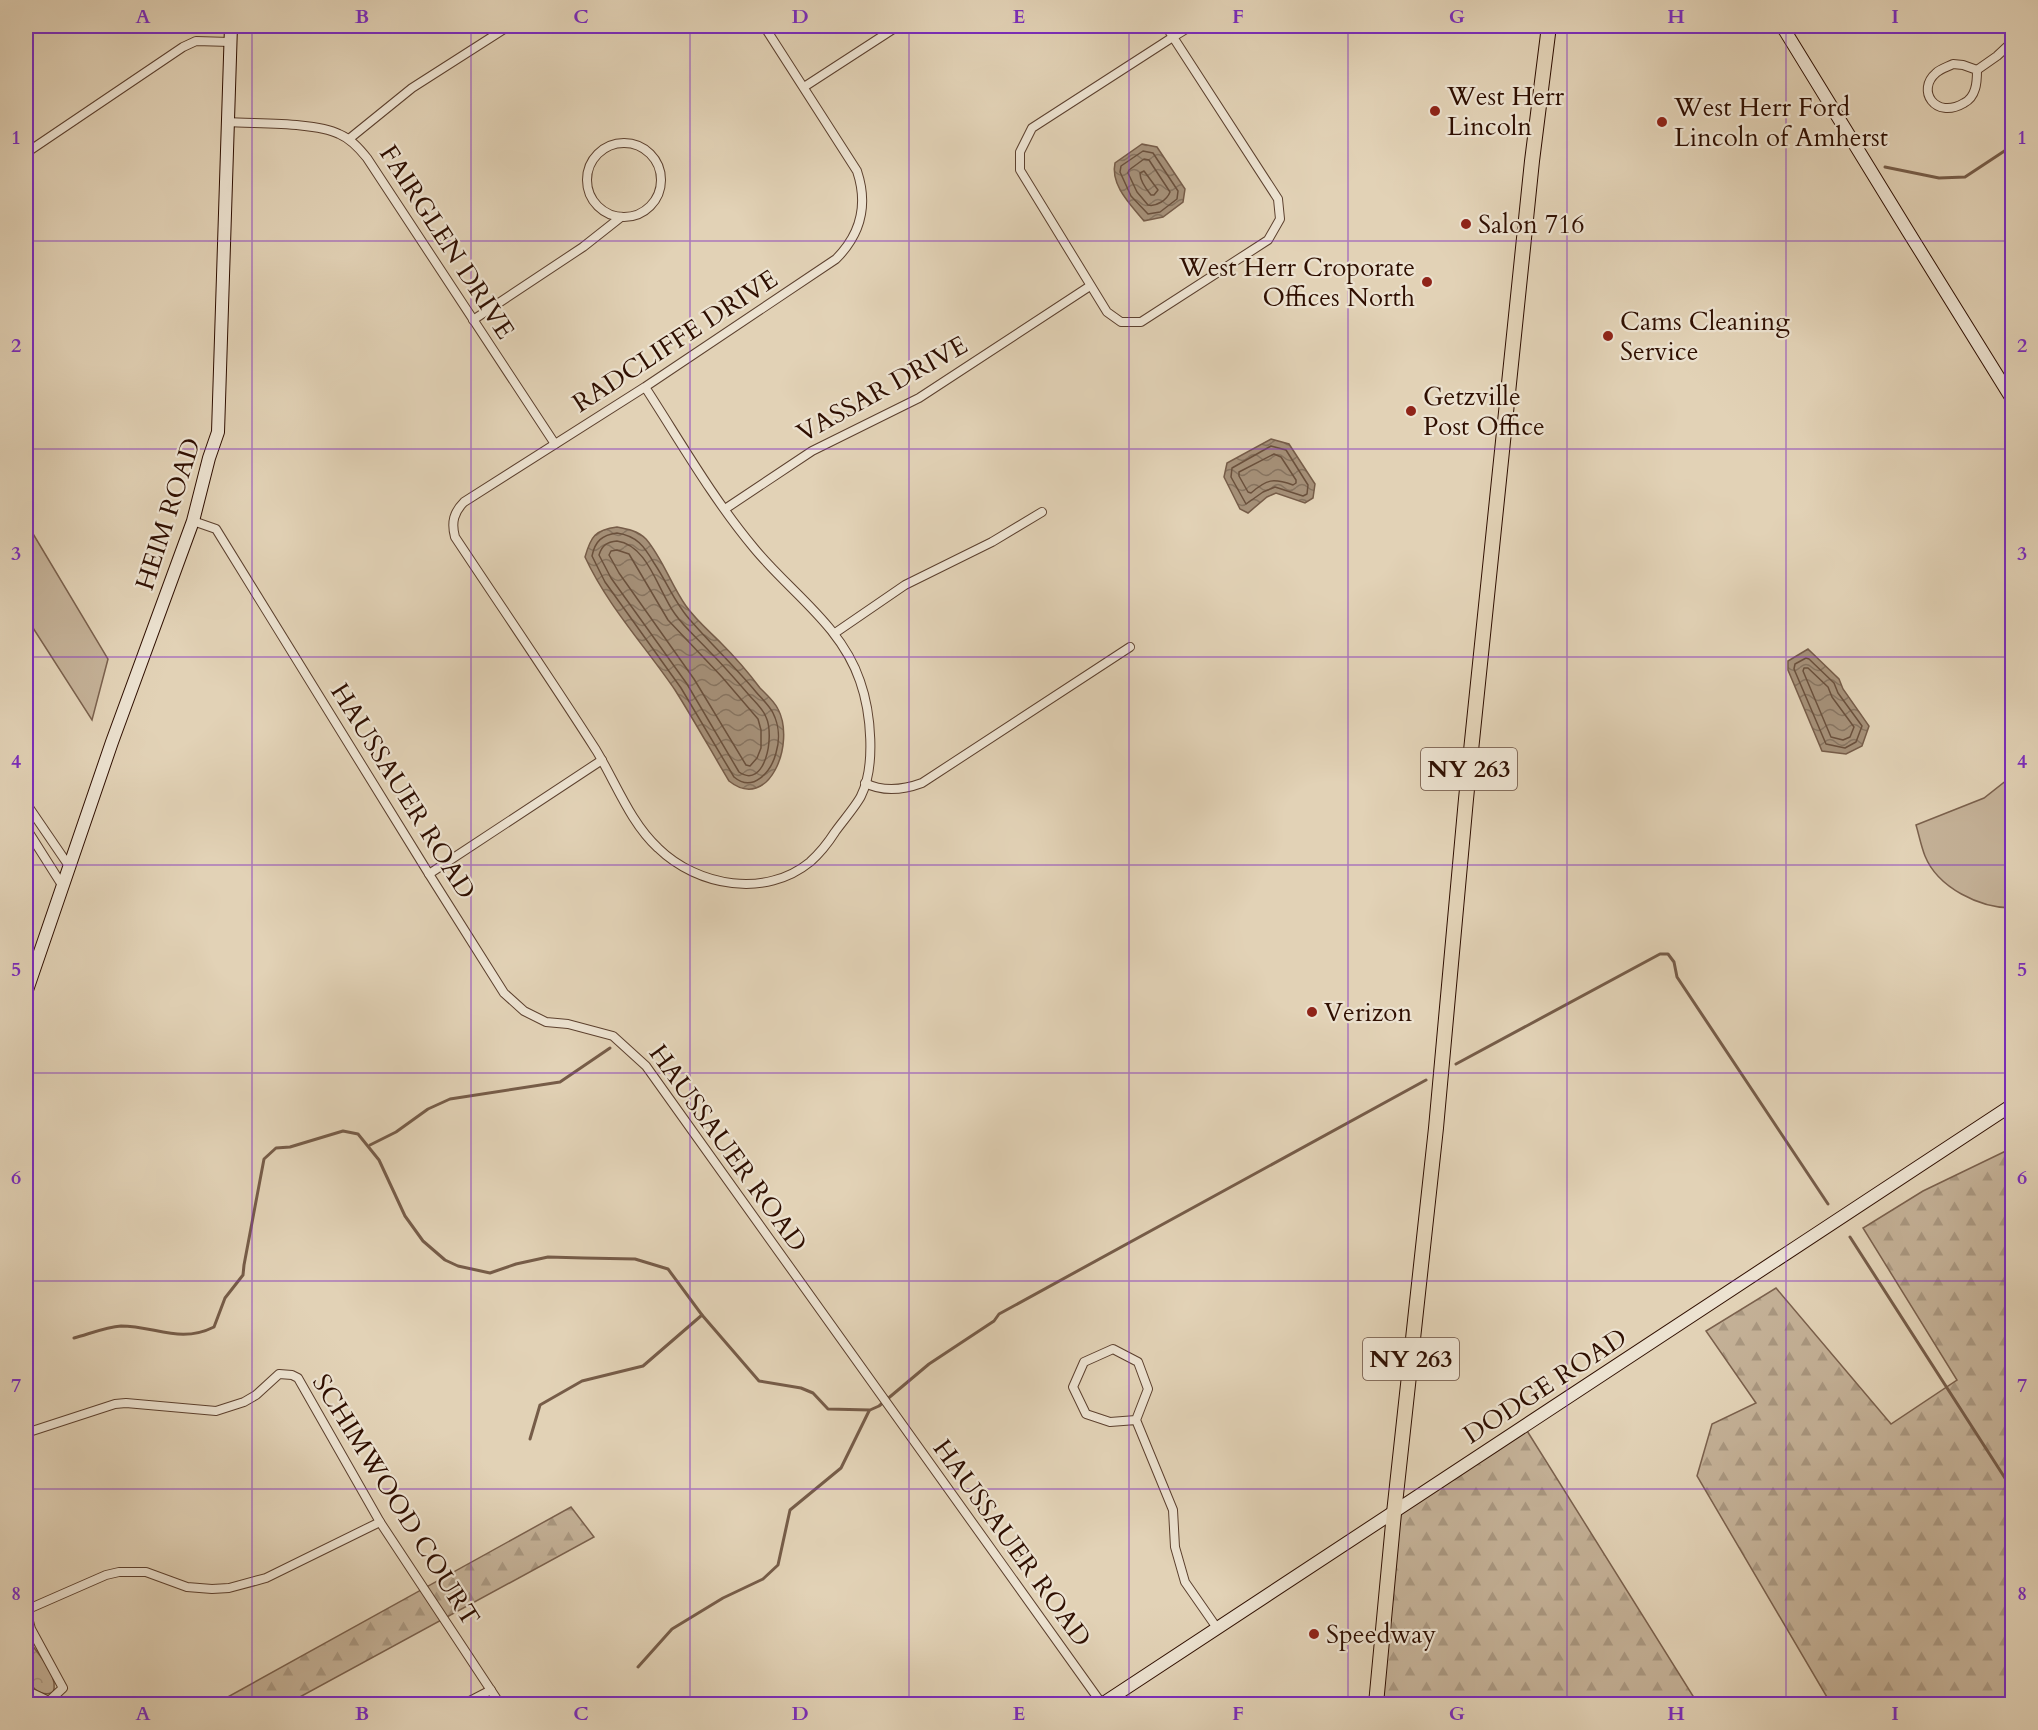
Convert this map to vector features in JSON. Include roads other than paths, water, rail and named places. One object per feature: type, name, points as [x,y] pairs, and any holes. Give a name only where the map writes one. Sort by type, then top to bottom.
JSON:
[{"type":"main road","name":"NY 263","points":[[1376,1704],[1394,1513],[1436,1128],[1466,799],[1531,172],[1549,26]]},
{"type":"street","name":"HEIM ROAD","points":[[26,993],[62,885],[193,521],[218,432],[231,26]]},
{"type":"street","points":[[349,140],[412,88],[509,26]]},
{"type":"street","name":"RADCLIFFE DRIVE","points":[[645,387],[724,509],[754,549],[835,633],[853,664],[867,703],[871,744],[861,797],[824,849],[810,862],[781,879],[733,884],[699,875],[682,867],[657,848],[633,817],[602,760],[455,537],[449,524],[464,502],[645,387],[836,259],[846,249],[860,224],[863,209],[861,183],[851,159],[764,26]]},
{"type":"street","points":[[804,87],[898,26]]},
{"type":"street","points":[[1166,26],[1173,37],[1278,199],[1280,219],[1268,240],[1141,322],[1122,322],[1107,312],[1020,170],[1020,152],[1032,128],[1173,37],[1191,26]]},
{"type":"street","points":[[1782,26],[2013,399]]},
{"type":"street","points":[[26,153],[183,47],[196,41],[230,42]]},
{"type":"street","points":[[1977,70],[1963,64],[1953,64],[1937,72],[1930,79],[1928,86],[1933,103],[1948,110],[1970,100],[1975,89],[1977,70],[2013,42]]},
{"type":"street","name":"FAIRGLEN DRIVE","points":[[228,122],[317,127],[338,133],[368,158],[555,444]]},
{"type":"street","points":[[473,320],[583,247],[621,217],[634,216],[646,211],[655,202],[662,178],[655,160],[642,147],[630,143],[618,143],[606,147],[590,164],[587,176],[592,199],[600,208],[621,217]]},
{"type":"street","name":"VASSAR DRIVE","points":[[724,509],[812,451],[919,398],[1090,286]]},
{"type":"street","points":[[835,633],[905,585],[992,542],[1042,512]]},
{"type":"street","name":"HAUSSAUER ROAD","points":[[193,521],[216,529],[504,993],[524,1011],[546,1022],[568,1024],[613,1036],[646,1066],[1102,1704]]},
{"type":"street","points":[[865,783],[876,789],[902,789],[922,783],[1130,647]]},
{"type":"street","points":[[429,874],[602,760]]},
{"type":"street","points":[[26,803],[69,866]]},
{"type":"street","points":[[26,828],[62,885]]},
{"type":"street","name":"DODGE ROAD","points":[[1102,1704],[2013,1105]]},
{"type":"street","points":[[1136,1420],[1110,1422],[1086,1414],[1073,1387],[1084,1362],[1113,1349],[1138,1362],[1148,1389],[1136,1420],[1173,1510],[1175,1547],[1185,1582],[1217,1628]]},
{"type":"street","name":"SCHIMWOOD COURT","points":[[26,1433],[115,1404],[216,1411],[244,1402],[261,1391],[279,1374],[298,1378],[380,1522],[500,1704]]},
{"type":"street","points":[[26,1684],[30,1692],[49,1701],[63,1688],[31,1629],[26,1610],[106,1575],[119,1572],[146,1572],[195,1588],[221,1589],[246,1585],[266,1578],[380,1522]]},
{"type":"street","points":[[464,1704],[491,1690]]},
{"type":"water","points":[[1142,144],[1157,147],[1185,189],[1183,202],[1163,217],[1144,221],[1123,194],[1114,171],[1115,163]]},
{"type":"water","points":[[1271,439],[1289,444],[1315,484],[1313,498],[1305,503],[1276,493],[1267,497],[1248,513],[1240,509],[1224,477],[1227,463]]},
{"type":"water","points":[[617,527],[636,532],[646,539],[690,611],[736,659],[778,709],[783,723],[784,739],[781,755],[775,770],[767,781],[756,788],[743,788],[729,781],[675,690],[615,609],[594,575],[585,557],[589,544],[599,532]]},
{"type":"water","points":[[1808,649],[1839,679],[1843,689],[1869,726],[1862,746],[1846,754],[1822,751],[1788,670],[1788,661]]},
{"type":"waterway","points":[[1885,167],[1939,178],[1965,177],[2012,146]]},
{"type":"waterway","points":[[1456,1064],[1660,954],[1668,954],[1674,962],[1677,977],[1828,1204]]},
{"type":"waterway","points":[[370,1145],[396,1132],[428,1109],[450,1099],[560,1082],[610,1048]]},
{"type":"waterway","points":[[74,1338],[121,1326],[179,1334],[202,1332],[214,1327],[225,1298],[243,1275],[264,1159],[276,1148],[290,1147],[343,1131],[358,1134],[379,1160],[405,1216],[423,1241],[445,1260],[458,1266],[490,1273],[548,1257],[635,1259],[668,1269],[702,1315],[759,1381],[801,1388],[813,1393],[828,1409],[870,1410],[879,1406],[929,1364],[994,1321],[999,1314],[1426,1080]]},
{"type":"waterway","points":[[1850,1237],[2012,1489]]},
{"type":"waterway","points":[[530,1439],[540,1405],[582,1381],[643,1366],[702,1315]]},
{"type":"waterway","points":[[638,1667],[672,1629],[723,1598],[763,1579],[778,1565],[790,1510],[841,1468],[869,1411]]},
{"type":"place","name":"West Herr Lincoln","points":[[1435,111]]},
{"type":"place","name":"West Herr Ford Lincoln of Amherst","points":[[1662,122]]},
{"type":"place","name":"Salon 716","points":[[1466,224]]},
{"type":"place","name":"West Herr Croporate Offices North","points":[[1427,282]]},
{"type":"place","name":"Cams Cleaning Service","points":[[1608,336]]},
{"type":"place","name":"Getzville Post Office","points":[[1411,411]]},
{"type":"place","name":"Verizon","points":[[1312,1012]]},
{"type":"place","name":"Speedway","points":[[1314,1634]]}]
